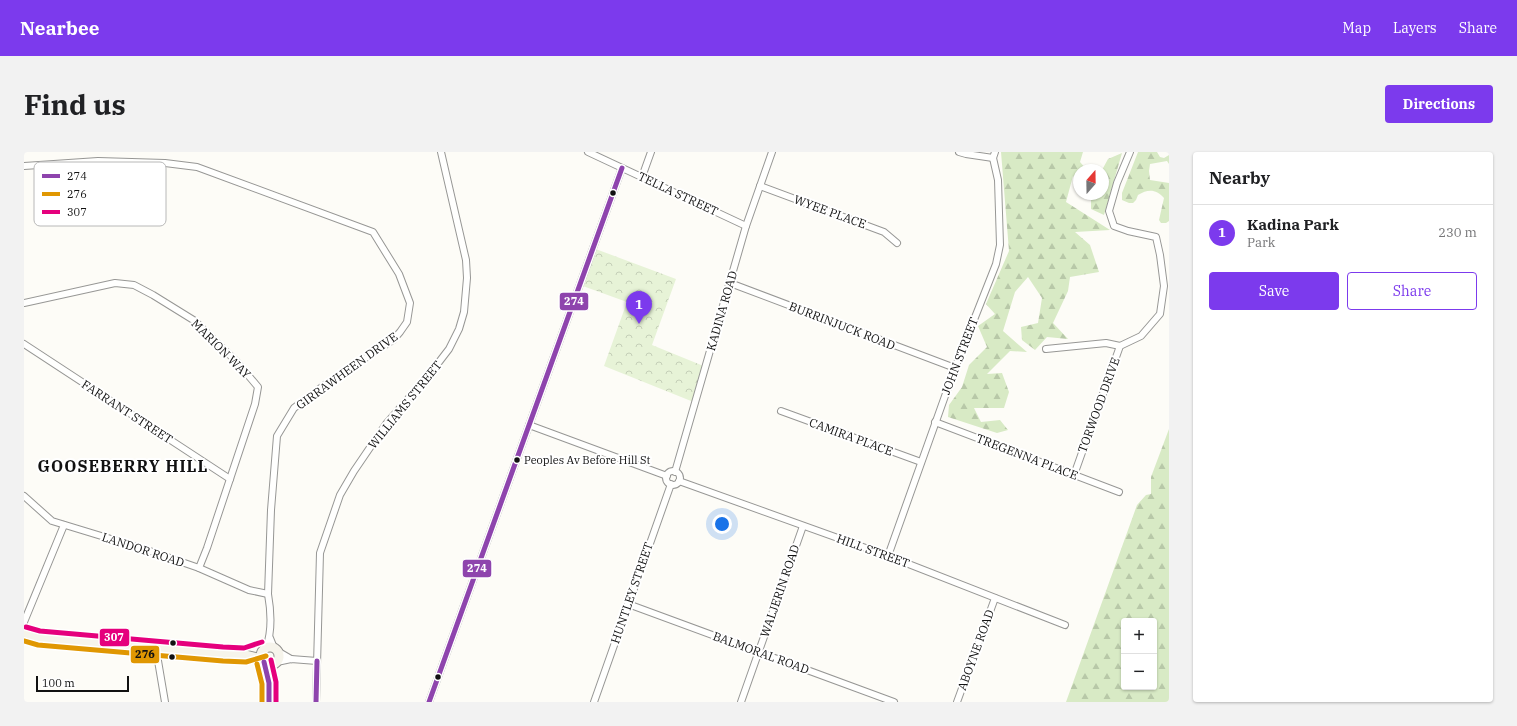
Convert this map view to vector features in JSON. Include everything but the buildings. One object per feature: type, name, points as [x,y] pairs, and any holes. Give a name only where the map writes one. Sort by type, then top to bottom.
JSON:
[{"type":"street","name":"WILLIAMS STREET","points":[[316,702],[320,553],[340,495],[378,435],[442,360],[459,329],[464,312],[467,278],[466,260],[441,152]]},
{"type":"street","name":"TELLA STREET","points":[[588,152],[746,226]]},
{"type":"street","points":[[642,177],[651,152]]},
{"type":"street","name":"KADINA ROAD","points":[[675,472],[746,226],[772,152]]},
{"type":"street","points":[[959,152],[966,154],[994,155]]},
{"type":"street","name":"TORWOOD DRIVE","points":[[1074,475],[1120,346],[1141,336],[1160,314],[1164,286],[1156,237],[1128,231],[1114,226],[1109,211],[1117,183],[1130,152]]},
{"type":"street","name":"JOHN STREET","points":[[888,556],[955,368],[996,264],[1000,245],[998,180],[994,155]]},
{"type":"street","name":"GIRRAWHEEN DRIVE","points":[[83,162],[132,162]]},
{"type":"street","name":"GIRRAWHEEN DRIVE","points":[[166,163],[197,166],[373,232],[399,274],[410,303],[406,322],[393,340],[326,384],[294,408],[277,436],[271,510],[268,594],[270,605],[271,649]]},
{"type":"street","name":"GIRRAWHEEN DRIVE","points":[[24,166],[34,165]]},
{"type":"street","points":[[429,702],[622,168]]},
{"type":"street","name":"WYEE PLACE","points":[[760,186],[884,232],[896,243]]},
{"type":"street","name":"MARION WAY","points":[[24,303],[115,283],[134,285],[195,321],[237,362],[258,386],[255,404],[199,568]]},
{"type":"street","name":"BURRINJUCK ROAD","points":[[730,284],[955,368]]},
{"type":"street","points":[[1046,349],[1106,343],[1120,346]]},
{"type":"street","name":"FARRANT STREET","points":[[24,344],[230,480]]},
{"type":"street","name":"CAMIRA PLACE","points":[[781,411],[922,462]]},
{"type":"street","name":"TREGENNA PLACE","points":[[936,422],[1119,492]]},
{"type":"street","points":[[529,425],[667,476]]},
{"type":"street","points":[[670,472],[675,472],[679,476],[679,481],[676,484],[671,484],[667,481],[667,476],[670,472]]},
{"type":"street","name":"HILL STREET","points":[[679,481],[888,556],[1065,625]]},
{"type":"street","name":"HUNTLEY STREET","points":[[594,702],[671,484]]},
{"type":"street","name":"LANDOR ROAD","points":[[24,496],[52,520],[64,525],[144,549],[199,568],[249,590],[268,594]]},
{"type":"street","points":[[24,622],[64,525]]},
{"type":"street","name":"WALJERIN ROAD","points":[[741,702],[803,526]]},
{"type":"street","name":"ABOYNE ROAD","points":[[957,702],[995,598]]},
{"type":"street","name":"BALMORAL ROAD","points":[[628,604],[894,702]]},
{"type":"street","points":[[24,634],[39,638],[156,649],[246,655],[263,661],[267,665],[290,659],[317,661]]},
{"type":"street","points":[[156,649],[165,702]]},
{"type":"street","points":[[246,655],[271,649],[290,659]]},
{"type":"street","points":[[269,702],[269,683],[262,653],[271,649]]},
{"type":"street","points":[[269,683],[275,663],[280,656],[271,649]]},
{"type":"green space","points":[[1001,152],[1083,152],[1080,162],[1082,164],[1073,164],[1073,176],[1066,202],[1110,230],[1075,232],[1090,245],[1099,272],[1070,277],[1068,291],[1053,323],[1068,339],[1047,337],[1035,350],[1022,340],[1021,327],[1038,323],[1042,298],[1028,277],[1015,292],[1003,331],[1027,352],[1010,351],[987,374],[1002,373],[1009,392],[1004,408],[974,408],[981,422],[1000,420],[1008,430],[997,433],[948,417],[949,405],[962,387],[969,365],[987,347],[978,326],[995,314],[986,304],[1009,251]]},
{"type":"green space","points":[[1138,152],[1157,152],[1160,157],[1164,158],[1169,155],[1169,164],[1167,161],[1150,164],[1149,171],[1150,180],[1169,183],[1169,221],[1166,223],[1161,223],[1159,220],[1164,198],[1158,193],[1149,191],[1142,193],[1138,195],[1133,203],[1122,200],[1122,193]]},
{"type":"green space","points":[[1122,153],[1109,198],[1109,164],[1105,164],[1108,159]]},
{"type":"green space","points":[[1091,200],[1108,200],[1104,215],[1091,209]]},
{"type":"green space","points":[[593,248],[676,279],[652,345],[706,367],[696,403],[604,366],[627,302],[580,285]]},
{"type":"green space","points":[[1169,429],[1169,702],[1066,702],[1137,505],[1146,495],[1151,494],[1151,477]]},
{"type":"transit line","name":"274","points":[[429,702],[622,168]]},
{"type":"transit line","name":"307","points":[[26,627],[40,631],[223,647],[244,648],[262,642]]},
{"type":"transit line","name":"276","points":[[24,641],[38,645],[223,661],[246,662],[266,656]]},
{"type":"transit line","name":"307","points":[[271,660],[276,682],[276,702]]},
{"type":"transit line","name":"274","points":[[316,702],[317,661]]},
{"type":"transit line","name":"274","points":[[264,662],[269,683],[269,702]]},
{"type":"transit line","name":"276","points":[[257,664],[262,684],[262,702]]},
{"type":"place","name":"Kadina Park","points":[[639,324]]},
{"type":"place","name":"Peoples Av Before Hill St","points":[[517,460]]},
{"type":"district","name":"GOOSEBERRY HILL","points":[[123,466]]}]
